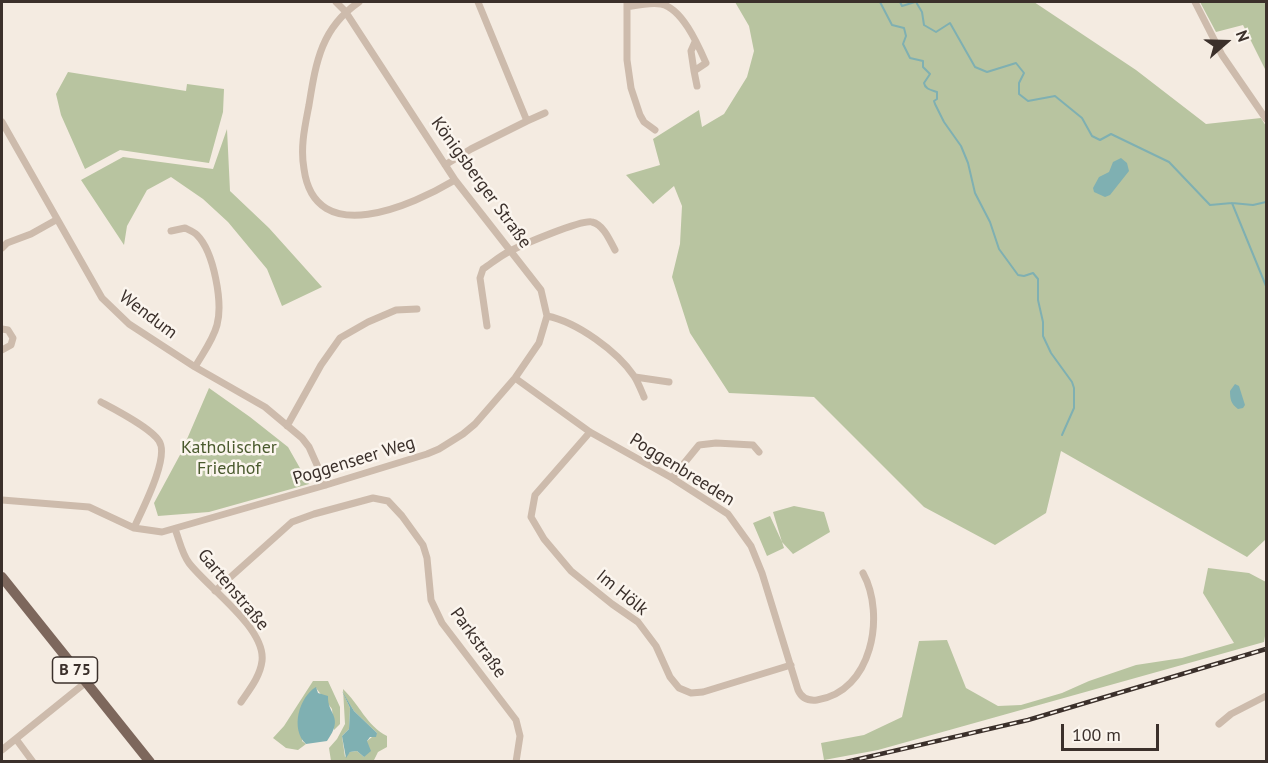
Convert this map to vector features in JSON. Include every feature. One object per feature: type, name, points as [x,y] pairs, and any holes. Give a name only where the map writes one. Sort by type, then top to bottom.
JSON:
[{"type":"main road","name":"B 75","points":[[2,577],[150,762]]},
{"type":"street","name":"Königsberger Straße","points":[[336,2],[345,11],[455,180],[541,290],[547,316]]},
{"type":"street","points":[[359,2],[345,11],[329,32],[317,57],[302,141],[303,168],[307,184],[314,197],[324,208],[343,214],[374,214],[396,208],[434,192],[455,180]]},
{"type":"street","points":[[478,2],[527,121]]},
{"type":"street","points":[[1195,2],[1222,55],[1266,119]]},
{"type":"street","points":[[655,130],[644,122],[631,88],[627,60],[627,4],[662,4],[682,18],[706,63],[694,71]]},
{"type":"street","points":[[695,42],[691,51],[697,87]]},
{"type":"street","points":[[445,165],[471,148],[545,113]]},
{"type":"street","name":"Wendum","points":[[2,122],[95,287],[109,305],[129,324],[195,367],[265,408],[287,426],[309,447],[326,485]]},
{"type":"street","points":[[2,248],[7,243],[31,234],[57,220]]},
{"type":"street","points":[[488,326],[480,278],[483,269],[509,251],[588,221],[598,225],[615,250]]},
{"type":"street","points":[[171,231],[185,228],[198,236],[213,264],[219,307],[217,325],[195,367]]},
{"type":"street","points":[[287,426],[321,365],[340,338],[396,310],[417,309]]},
{"type":"street","points":[[514,378],[539,343],[547,316],[576,327],[605,347],[635,377],[644,397]]},
{"type":"street","points":[[2,329],[8,330],[13,338],[11,345],[2,350]]},
{"type":"street","points":[[635,377],[669,382]]},
{"type":"street","name":"Poggenbreeden","points":[[514,378],[590,432],[672,478],[728,514],[751,546],[762,573],[801,696],[805,699],[814,700],[834,696],[843,691],[860,673],[866,659],[873,626],[873,607],[868,581],[863,573]]},
{"type":"street","name":"Poggenseer Weg","points":[[2,500],[89,507],[134,528],[162,532],[175,529],[427,454],[445,445],[475,424],[514,378]]},
{"type":"street","points":[[101,402],[153,434],[162,446],[163,452],[159,467],[134,528]]},
{"type":"street","name":"Im Hölk","points":[[590,432],[536,495],[531,517],[544,539],[572,571],[638,622],[656,646],[670,678],[679,688],[691,693],[703,692],[791,665]]},
{"type":"street","points":[[672,478],[699,445],[716,443],[753,446],[759,453]]},
{"type":"street","name":"Parkstraße","points":[[215,591],[292,522],[373,498],[388,501],[423,545],[428,558],[431,600],[442,623],[516,720],[520,736],[516,762]]},
{"type":"street","name":"Gartenstraße","points":[[175,529],[187,561],[247,625],[260,646],[262,660],[256,679],[241,702]]},
{"type":"street","points":[[2,750],[85,683]]},
{"type":"street","points":[[1219,724],[1231,714],[1266,696]]},
{"type":"street","points":[[16,739],[33,762]]},
{"type":"green space","points":[[735,2],[1034,2],[1136,70],[1206,124],[1261,118],[1266,126],[1266,539],[1247,557],[1061,451],[1046,513],[995,545],[924,507],[814,397],[729,393],[690,333],[672,277],[680,244],[682,206],[674,186],[653,204],[626,175],[660,165],[653,139],[699,110],[702,127],[724,114],[747,77],[754,51],[749,26]]},
{"type":"green space","points":[[1200,2],[1266,2],[1266,71],[1243,25],[1216,32]]},
{"type":"green space","points":[[68,72],[186,91],[187,84],[224,89],[223,112],[209,163],[120,150],[85,169],[61,115],[56,94]]},
{"type":"green space","points":[[227,129],[230,191],[269,228],[322,287],[282,306],[267,269],[228,222],[203,199],[171,177],[147,190],[127,226],[124,245],[81,180],[123,157],[213,169]]},
{"type":"green space","name":"Katholischer Friedhof","points":[[209,388],[288,447],[309,484],[209,512],[158,516],[154,503],[181,453]]},
{"type":"green space","points":[[794,506],[824,512],[830,532],[793,554],[782,542],[773,512]]},
{"type":"green space","points":[[770,516],[784,548],[767,556],[753,523]]},
{"type":"green space","points":[[1208,568],[1249,573],[1266,582],[1264,642],[878,750],[824,760],[821,743],[864,735],[902,717],[919,641],[947,640],[966,688],[998,706],[1021,705],[1062,693],[1136,665],[1182,658],[1234,643],[1203,593]]},
{"type":"green space","points":[[313,681],[328,681],[340,707],[340,724],[334,730],[332,709],[316,688],[302,741],[306,744],[298,750],[286,748],[273,738],[284,726]]},
{"type":"green space","points":[[343,689],[374,727],[387,736],[387,747],[378,752],[373,762],[331,761],[329,748],[345,724]],"holes":[[[344,695],[354,711],[377,733],[367,741],[364,757],[357,751],[350,752],[345,757],[342,736],[349,729],[350,708]]]},
{"type":"water","points":[[1121,158],[1127,163],[1129,171],[1110,195],[1105,197],[1094,192],[1093,188],[1099,177],[1109,172],[1113,162]]},
{"type":"water","points":[[1235,384],[1239,386],[1245,405],[1243,408],[1238,409],[1231,401],[1230,391]]},
{"type":"water","points":[[316,687],[318,693],[328,696],[335,726],[327,741],[306,744],[298,730],[299,714],[305,698]]},
{"type":"water","points":[[342,691],[354,711],[377,733],[376,737],[370,737],[367,741],[371,751],[364,757],[357,751],[350,752],[346,758],[342,736],[349,729],[350,708]]},
{"type":"waterway","points":[[880,2],[892,25],[904,28],[906,36],[903,44],[910,58],[923,61],[923,67],[930,74],[924,83],[926,87],[937,92],[935,104],[944,122],[961,146],[968,163],[975,193],[990,222],[999,249],[1018,275],[1033,273],[1038,279],[1038,300],[1043,322],[1043,336],[1051,353],[1074,388],[1074,408],[1062,435]]},
{"type":"waterway","points":[[900,2],[902,6],[915,2]]},
{"type":"waterway","points":[[916,2],[922,12],[924,25],[936,32],[950,23],[975,67],[987,72],[1016,63],[1024,73],[1019,83],[1019,94],[1028,101],[1055,96],[1082,118],[1092,136],[1100,140],[1111,134],[1169,162],[1210,205],[1232,203],[1253,205],[1266,202]]},
{"type":"waterway","points":[[1232,203],[1266,286]]},
{"type":"railway","points":[[846,762],[1028,720],[1266,649]]}]
